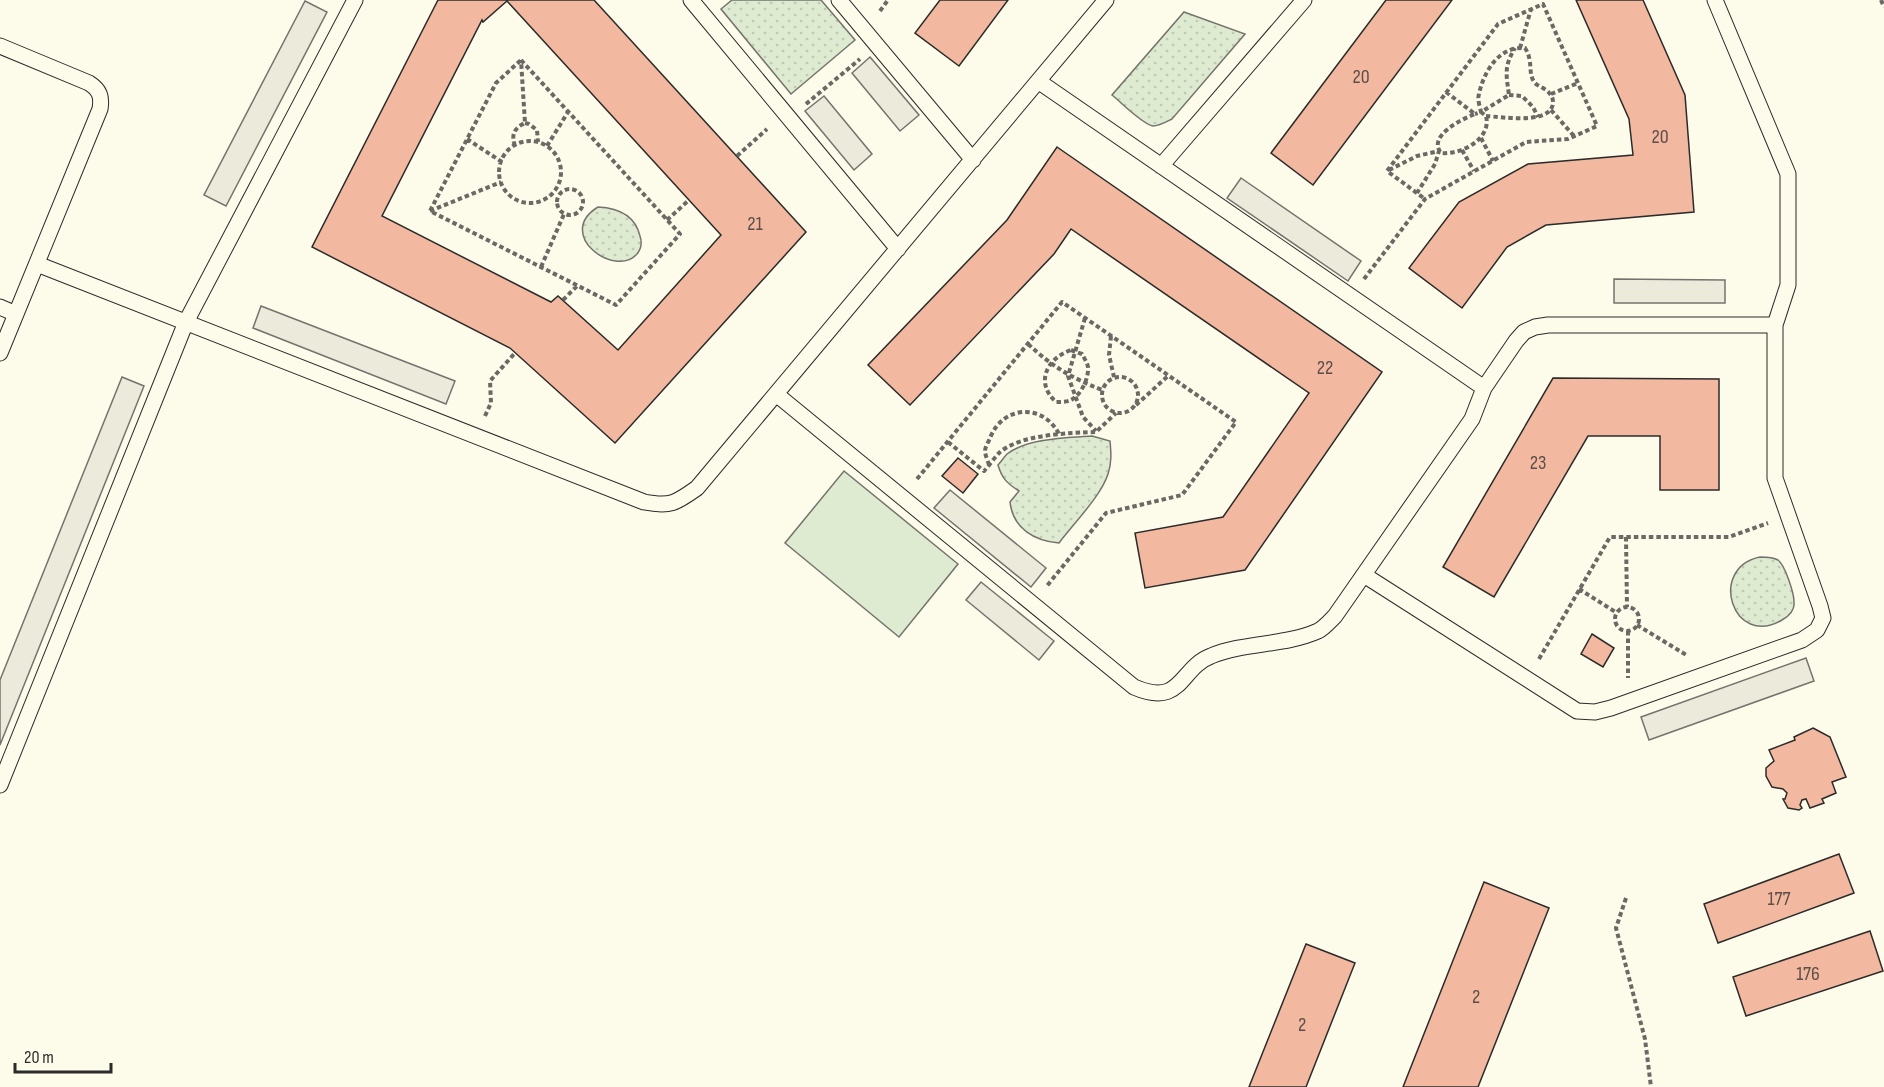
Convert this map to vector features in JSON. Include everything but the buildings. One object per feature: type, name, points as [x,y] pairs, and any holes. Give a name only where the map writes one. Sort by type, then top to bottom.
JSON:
[{"type":"lane","points":[[0,785],[186,322],[355,0]]},
{"type":"lane","points":[[691,0],[898,249]]},
{"type":"lane","points":[[839,0],[972,160]]},
{"type":"lane","points":[[37,264],[644,502],[663,505],[680,501],[698,488],[1106,0]]},
{"type":"lane","points":[[1161,166],[1304,0]]},
{"type":"lane","points":[[1364,575],[1577,711],[1595,712],[1629,703],[1802,640],[1817,630],[1823,618],[1775,478],[1775,325],[1788,285],[1788,174],[1715,0]]},
{"type":"lane","points":[[0,46],[89,83],[97,88],[102,98],[100,109],[0,353]]},
{"type":"lane","points":[[1038,81],[1484,387]]},
{"type":"lane","points":[[0,307],[16,314]]},
{"type":"lane","points":[[776,394],[1134,687],[1148,693],[1167,692],[1183,681],[1207,657],[1225,651],[1299,637],[1320,630],[1335,616],[1472,419],[1484,387],[1524,332],[1548,324],[1775,325]]},
{"type":"path","points":[[1881,0],[1884,7]]},
{"type":"path","points":[[1351,297],[1425,199],[1526,142],[1568,139],[1597,126],[1543,4],[1498,24],[1387,171]]},
{"type":"path","points":[[1509,95],[1507,61],[1517,48],[1531,9]]},
{"type":"path","points":[[737,156],[877,45]]},
{"type":"path","points":[[1387,171],[1417,156],[1439,151],[1446,154],[1462,150],[1480,138],[1488,122],[1486,116],[1481,112],[1478,96],[1489,69],[1500,54],[1517,48],[1525,48],[1531,57],[1531,73],[1535,82],[1551,94],[1554,103],[1551,110],[1538,117],[1486,116]]},
{"type":"path","points":[[430,211],[616,305],[680,234],[521,60]]},
{"type":"path","points":[[521,60],[525,123]]},
{"type":"path","points":[[430,211],[496,83],[521,60]]},
{"type":"path","points":[[1551,94],[1578,82]]},
{"type":"path","points":[[1446,92],[1475,114]]},
{"type":"path","points":[[1417,193],[1435,164],[1439,151],[1437,143],[1444,133],[1459,121],[1481,112],[1509,95],[1522,96],[1533,107],[1538,117]]},
{"type":"path","points":[[1551,110],[1574,136]]},
{"type":"path","points":[[547,146],[568,112]]},
{"type":"path","points":[[515,146],[514,132],[518,126],[525,123],[534,126],[537,130],[538,142]]},
{"type":"path","points":[[1480,138],[1493,161]]},
{"type":"path","points":[[467,139],[501,162]]},
{"type":"path","points":[[532,141],[547,146],[554,151],[560,161],[561,173],[558,185],[551,195],[541,201],[517,200],[507,192],[501,182],[501,162],[510,148],[520,142],[532,141]]},
{"type":"path","points":[[1462,150],[1474,171]]},
{"type":"path","points":[[1387,171],[1425,199]]},
{"type":"path","points":[[430,211],[501,182]]},
{"type":"path","points":[[568,189],[576,190],[582,196],[584,205],[579,212],[572,215],[564,214],[558,208],[557,200],[568,189]]},
{"type":"path","points":[[554,190],[560,195]]},
{"type":"path","points":[[667,220],[689,200]]},
{"type":"path","points":[[541,267],[564,214]]},
{"type":"path","points":[[563,300],[577,286]]},
{"type":"path","points":[[902,497],[1062,302],[1236,423],[1182,495],[1106,513],[1032,603]]},
{"type":"path","points":[[1085,318],[1068,376],[1083,417],[1096,432]]},
{"type":"path","points":[[1111,336],[1109,356],[1114,377]]},
{"type":"path","points":[[1028,344],[1050,364],[1068,376],[1102,390]]},
{"type":"path","points":[[1071,350],[1082,354],[1088,365],[1087,377],[1080,392],[1070,401],[1056,402],[1047,394],[1044,379],[1050,364],[1059,354],[1071,350]]},
{"type":"path","points":[[475,435],[491,403],[490,381],[515,353]]},
{"type":"path","points":[[1134,408],[1138,399],[1138,389],[1132,381],[1124,377],[1114,377],[1106,382],[1102,390],[1102,400],[1107,408],[1116,413],[1125,413],[1134,408],[1168,376]]},
{"type":"path","points":[[989,465],[985,450],[993,432],[1005,418],[1023,411],[1042,414],[1054,425],[1059,434]]},
{"type":"path","points":[[948,442],[984,471],[1000,452],[1028,439],[1096,432],[1116,413]]},
{"type":"path","points":[[1527,680],[1610,537],[1729,537],[1788,515]]},
{"type":"path","points":[[1626,537],[1627,607]]},
{"type":"path","points":[[1579,589],[1617,613]]},
{"type":"path","points":[[1627,607],[1634,609],[1639,615],[1635,629],[1628,631],[1620,629],[1616,623],[1617,613],[1620,609],[1627,607]]},
{"type":"path","points":[[1637,625],[1713,672]]},
{"type":"path","points":[[1628,631],[1629,703]]},
{"type":"path","points":[[1626,898],[1616,928],[1645,1039],[1651,1087]]},
{"type":"green space","points":[[732,0],[821,0],[855,40],[791,94],[721,9]]},
{"type":"green space","points":[[1184,12],[1245,34],[1172,119],[1153,126],[1138,117],[1112,95]]},
{"type":"green space","points":[[598,207],[619,211],[630,218],[638,229],[641,241],[637,254],[627,260],[615,261],[593,250],[585,240],[582,229],[586,218]]},
{"type":"green space","points":[[1092,436],[1110,441],[1109,470],[1100,491],[1059,543],[1042,540],[1027,532],[1016,520],[1010,502],[1019,491],[1006,481],[998,465],[1007,454],[1026,445],[1048,440]]},
{"type":"green space","points":[[844,471],[958,564],[899,637],[785,543]]},
{"type":"green space","points":[[1760,557],[1774,558],[1781,563],[1789,580],[1794,602],[1792,611],[1787,617],[1765,626],[1750,624],[1740,616],[1733,604],[1731,589],[1734,576],[1744,564]]},
{"type":"shaded area","points":[[305,1],[327,12],[226,206],[204,195]]},
{"type":"shaded area","points":[[870,57],[919,115],[900,131],[852,73]]},
{"type":"shaded area","points":[[824,96],[872,154],[854,170],[805,111]]},
{"type":"shaded area","points":[[1241,178],[1361,261],[1348,281],[1227,198]]},
{"type":"shaded area","points":[[1614,279],[1725,280],[1725,303],[1614,303]]},
{"type":"shaded area","points":[[261,306],[455,381],[446,404],[253,328]]},
{"type":"shaded area","points":[[122,377],[144,386],[0,745],[0,680]]},
{"type":"shaded area","points":[[950,490],[1046,568],[1031,587],[934,508]]},
{"type":"shaded area","points":[[981,582],[1054,641],[1039,660],[966,600]]},
{"type":"shaded area","points":[[1806,658],[1814,681],[1649,740],[1641,717]]}]
